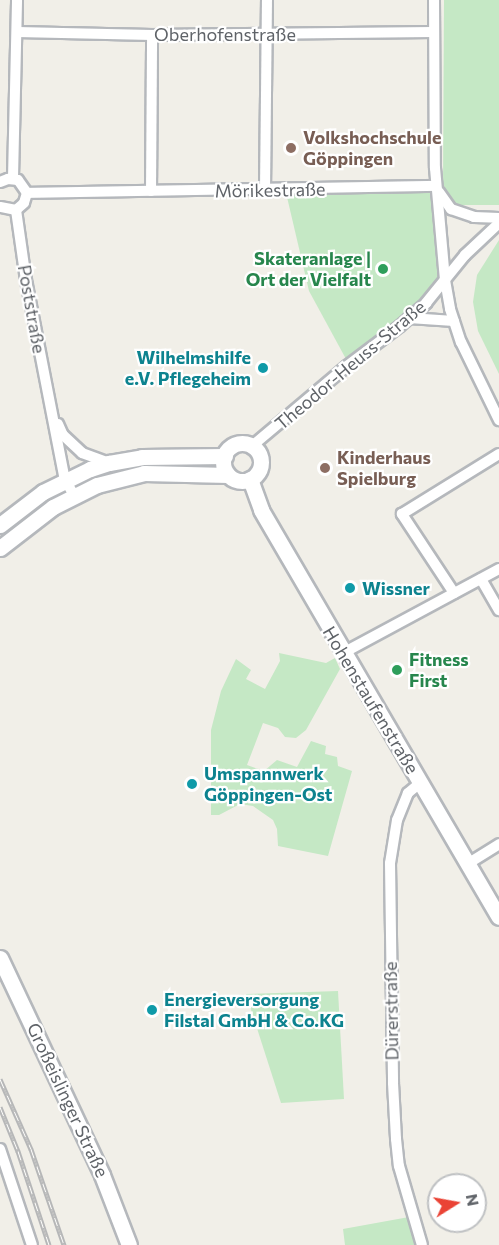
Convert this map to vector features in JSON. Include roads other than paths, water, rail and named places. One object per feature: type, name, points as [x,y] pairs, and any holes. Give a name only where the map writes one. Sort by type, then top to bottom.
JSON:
[{"type":"main road","points":[[0,548],[75,495],[97,485],[144,473],[228,475],[238,481],[250,479],[259,472],[261,460],[252,446],[236,445],[225,456],[224,466],[228,475]]},
{"type":"main road","points":[[0,525],[43,492],[65,480],[109,463],[142,457],[225,456]]},
{"type":"main road","name":"Hohenstaufenstraße","points":[[250,479],[261,510],[499,917]]},
{"type":"main road","name":"Großeislinger Straße","points":[[0,958],[102,1174],[129,1245]]},
{"type":"street","points":[[13,178],[17,0]]},
{"type":"street","points":[[266,190],[267,0]]},
{"type":"street","points":[[434,0],[436,186],[445,280],[461,342],[499,420]]},
{"type":"street","name":"Oberhofenstraße","points":[[17,32],[152,34],[433,32]]},
{"type":"street","points":[[151,191],[152,34]]},
{"type":"street","points":[[0,183],[13,178]]},
{"type":"street","points":[[0,207],[16,210],[24,203],[27,193],[22,183],[13,178]]},
{"type":"street","points":[[436,186],[451,209],[474,217],[499,218]]},
{"type":"street","name":"Mörikestraße","points":[[27,193],[436,186]]},
{"type":"street","name":"Poststraße","points":[[16,210],[65,480]]},
{"type":"street","points":[[445,280],[465,255],[499,223]]},
{"type":"street","name":"Theodor-Heuss-Straße","points":[[252,446],[409,318],[445,280]]},
{"type":"street","points":[[409,318],[454,321]]},
{"type":"street","name":"Poststraße","points":[[51,407],[63,435],[82,453],[109,463]]},
{"type":"street","points":[[454,593],[402,514],[499,454]]},
{"type":"street","points":[[65,480],[75,495]]},
{"type":"street","points":[[343,653],[499,569]]},
{"type":"street","points":[[481,579],[499,610]]},
{"type":"street","name":"Dürerstraße","points":[[420,783],[408,793],[397,820],[390,863],[392,1073],[396,1139],[399,1166],[422,1245]]},
{"type":"street","points":[[469,863],[499,844]]},
{"type":"street","points":[[0,1149],[32,1245]]},
{"type":"railway","points":[[0,1079],[31,1149],[64,1245]]},
{"type":"railway","points":[[0,1107],[18,1151],[49,1245]]},
{"type":"place","name":"Volkshochschule Göppingen","points":[[291,148]]},
{"type":"place","name":"Skateranlage | Ort der Vielfalt","points":[[383,269]]},
{"type":"place","name":"Wilhelmshilfe e.V. Pflegeheim","points":[[263,368]]},
{"type":"place","name":"Kinderhaus Spielburg","points":[[325,468]]},
{"type":"place","name":"Wissner","points":[[350,588]]},
{"type":"place","name":"Fitness First","points":[[397,670]]},
{"type":"place","name":"Umspannwerk Göppingen-Ost","points":[[192,784]]},
{"type":"place","name":"Energieversorgung Filstal GmbH & Co.KG","points":[[152,1010]]}]
